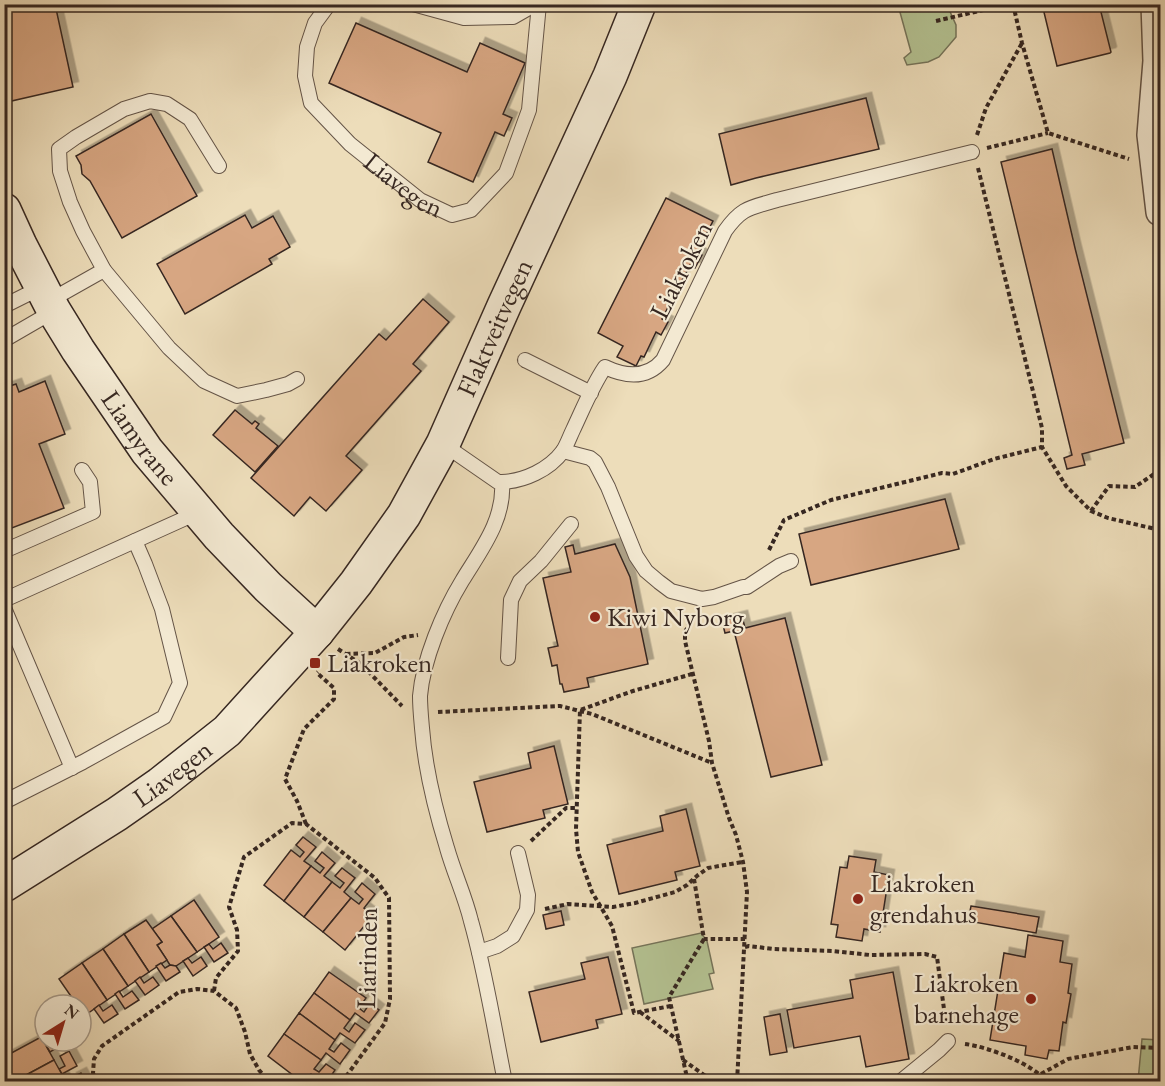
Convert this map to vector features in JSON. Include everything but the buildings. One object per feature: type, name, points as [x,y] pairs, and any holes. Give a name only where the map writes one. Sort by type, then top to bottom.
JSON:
[{"type":"main road","name":"Flaktveitvegen","points":[[317,632],[356,583],[404,515],[443,444],[610,76],[639,4]]},
{"type":"main road","name":"Liamyrane","points":[[4,210],[48,300],[78,350],[147,451],[219,536],[266,585],[317,632]]},
{"type":"main road","name":"Liavegen","points":[[4,885],[117,814],[227,731],[317,632]]},
{"type":"street","points":[[1155,4],[1156,149],[1161,212]]},
{"type":"lane","name":"Liavegen","points":[[329,4],[315,23],[308,47],[305,76],[311,103],[350,144],[420,200],[452,215],[471,210],[506,173],[529,110],[540,4]]},
{"type":"lane","points":[[413,4],[464,18],[513,17],[531,4]]},
{"type":"lane","points":[[219,166],[190,119],[167,104],[150,101],[124,109],[59,149],[60,171],[70,202],[104,270],[170,348],[204,381],[237,396],[288,384],[297,379]]},
{"type":"lane","name":"Liakroken","points":[[502,483],[532,475],[563,451],[605,367],[629,375],[650,372],[656,368],[663,360],[725,231],[740,213],[777,200],[972,152]]},
{"type":"lane","points":[[4,340],[48,300],[104,270]]},
{"type":"lane","points":[[4,306],[48,300]]},
{"type":"lane","points":[[525,360],[591,393]]},
{"type":"lane","points":[[443,444],[502,483],[500,512],[488,539],[461,583],[436,634],[424,671],[420,710],[425,759],[437,814],[480,952],[505,1082]]},
{"type":"lane","points":[[563,451],[595,462],[608,487],[636,556],[646,571],[670,591],[702,599],[714,597],[747,587],[790,561]]},
{"type":"lane","points":[[4,551],[93,512],[90,482],[82,470]]},
{"type":"lane","points":[[4,600],[199,512]]},
{"type":"lane","points":[[508,658],[511,600],[520,581],[541,561],[571,524]]},
{"type":"lane","points":[[4,802],[165,717],[180,683],[162,609],[135,541]]},
{"type":"lane","points":[[4,608],[72,768]]},
{"type":"lane","points":[[480,952],[513,936],[527,910],[528,895],[518,853]]},
{"type":"lane","points":[[900,1082],[948,1041]]},
{"type":"path","points":[[936,21],[1011,4],[1048,133]]},
{"type":"path","points":[[1022,43],[986,108],[972,152],[978,166],[1041,428],[1042,447],[1066,486],[1091,511],[1108,518],[1161,530]]},
{"type":"path","points":[[972,152],[1048,133],[1156,149]]},
{"type":"path","points":[[753,584],[784,520],[831,500],[942,473],[952,474],[994,459],[1042,447]]},
{"type":"path","points":[[1091,511],[1109,486],[1135,487],[1161,470]]},
{"type":"path","points":[[702,599],[685,632],[685,641],[709,741],[712,763],[736,834],[747,892],[737,1082]]},
{"type":"path","points":[[317,632],[361,664],[407,710],[444,712],[560,706],[592,714],[712,763]]},
{"type":"path","points":[[345,654],[375,653],[404,637],[436,634]]},
{"type":"path","points":[[214,991],[216,978],[237,951],[237,930],[229,907],[244,857],[292,823],[306,824],[285,779],[304,729],[334,699],[334,688],[317,673],[322,664]]},
{"type":"path","points":[[580,710],[692,674]]},
{"type":"path","points":[[580,710],[576,829],[578,852],[592,892],[612,926],[637,1012],[679,1041]]},
{"type":"path","points":[[518,853],[566,808],[577,808]]},
{"type":"path","name":"Liarinden","points":[[306,824],[375,878],[389,898],[390,999],[385,1023],[342,1082]]},
{"type":"path","points":[[513,936],[541,910],[568,904],[613,907],[624,905],[675,892],[708,868],[742,862]]},
{"type":"path","points":[[688,1082],[669,997],[704,939],[694,879]]},
{"type":"path","points":[[704,939],[745,939]]},
{"type":"path","points":[[744,947],[870,955],[925,954],[937,957],[948,1041],[981,1046],[1006,1056],[1041,1074],[1047,1082]]},
{"type":"path","points":[[98,1082],[93,1073],[94,1059],[102,1046],[179,992],[197,989],[214,991],[236,1008],[250,1054],[269,1082]]},
{"type":"path","points":[[637,1012],[671,1006]]},
{"type":"path","points":[[1041,1074],[1068,1059],[1133,1047],[1161,1048]]},
{"type":"path","points":[[683,1060],[714,1082]]},
{"type":"green space","points":[[898,5],[947,5],[956,25],[956,37],[939,57],[928,62],[907,65],[904,58],[911,52]]},
{"type":"green space","points":[[701,933],[707,941],[714,973],[709,974],[713,989],[644,1004],[632,948]]},
{"type":"green space","points":[[1142,1039],[1160,1040],[1160,1081],[1138,1081]]},
{"type":"place","name":"Kiwi Nyborg","points":[[595,617]]},
{"type":"place","name":"Liakroken","points":[[315,663]]},
{"type":"place","name":"Liakroken grendahus","points":[[858,899]]},
{"type":"place","name":"Liakroken barnehage","points":[[1031,999]]}]
